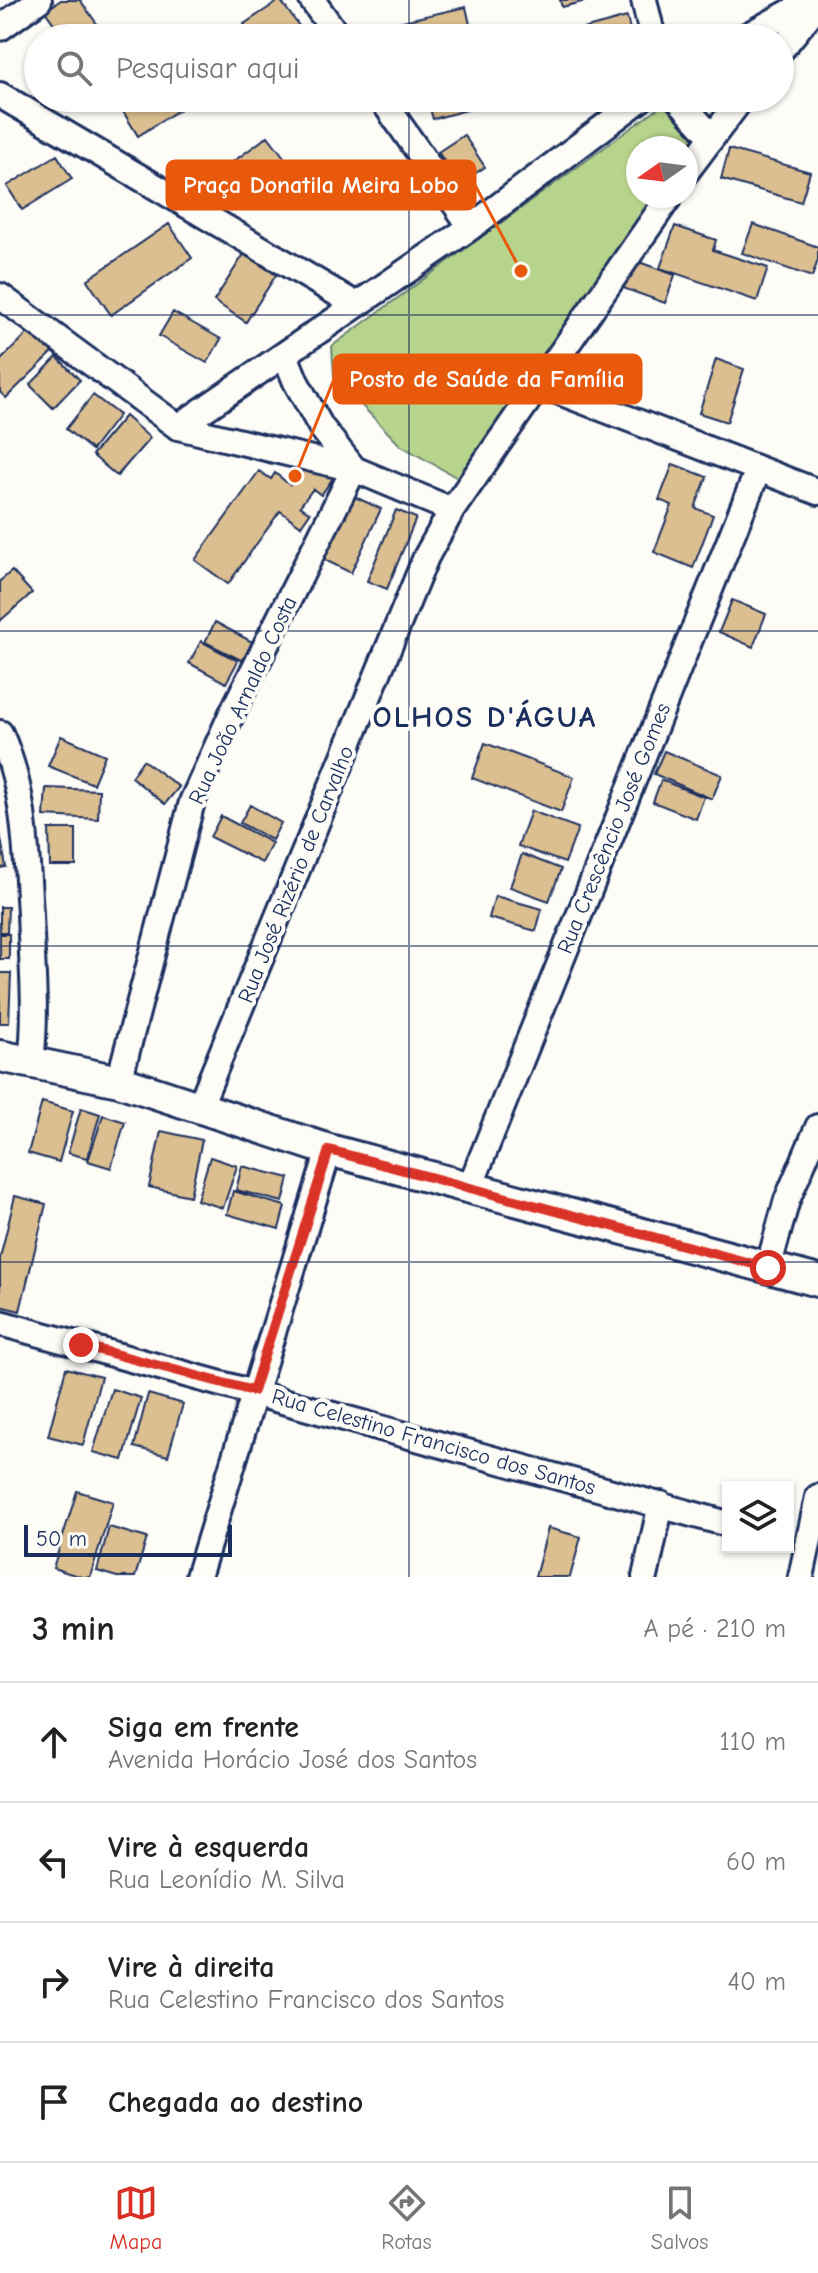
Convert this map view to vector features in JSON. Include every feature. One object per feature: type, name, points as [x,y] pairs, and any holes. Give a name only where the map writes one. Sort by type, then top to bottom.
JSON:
[{"type":"street","points":[[0,28],[39,0]]},
{"type":"street","points":[[312,0],[329,24]]},
{"type":"street","points":[[644,0],[650,24]]},
{"type":"street","points":[[768,24],[812,0]]},
{"type":"street","points":[[794,34],[818,4]]},
{"type":"street","points":[[0,95],[24,109]]},
{"type":"street","points":[[29,112],[355,304]]},
{"type":"street","points":[[391,112],[471,227]]},
{"type":"street","points":[[178,427],[471,227],[623,112]]},
{"type":"street","points":[[690,112],[711,136]]},
{"type":"street","points":[[698,155],[731,112]]},
{"type":"street","name":"Rua José Rizério de Carvalho","points":[[199,1108],[426,557],[452,510],[662,208]]},
{"type":"street","points":[[0,296],[178,427],[354,469],[452,510]]},
{"type":"street","points":[[285,355],[321,427],[354,469]]},
{"type":"street","points":[[539,384],[818,492]]},
{"type":"street","name":"Rua João Arnaldo Costa","points":[[119,1081],[192,802],[232,713],[354,469]]},
{"type":"street","name":"Rua Crescêncio José Gomes","points":[[470,1187],[758,470]]},
{"type":"street","points":[[0,733],[10,755],[24,812],[36,1021],[31,1062]]},
{"type":"street","points":[[0,1056],[119,1081],[329,1150],[818,1281]]},
{"type":"street","points":[[768,1268],[787,1200],[818,1127]]},
{"type":"street","points":[[198,1577],[329,1150]]},
{"type":"street","name":"Rua Celestino Francisco dos Santos","points":[[0,1323],[722,1522]]},
{"type":"street","points":[[801,1577],[798,1544],[818,1497]]},
{"type":"street","points":[[645,1577],[661,1504]]},
{"type":"green space","points":[[653,112],[685,112],[701,138],[698,142],[698,136],[626,136],[626,208],[653,208],[461,480],[400,445],[334,377],[332,346]]},
{"type":"building","points":[[61,0],[80,0],[97,24],[54,24],[45,11]]},
{"type":"building","points":[[280,0],[298,24],[244,24]]},
{"type":"building","points":[[560,0],[590,0],[562,7]]},
{"type":"building","points":[[466,7],[470,24],[389,24]]},
{"type":"building","points":[[627,17],[629,24],[601,24]]},
{"type":"building","points":[[123,112],[175,112],[138,136]]},
{"type":"building","points":[[431,112],[459,112],[433,119]]},
{"type":"building","points":[[464,135],[485,167],[459,184],[438,152]]},
{"type":"building","points":[[268,136],[287,161],[226,207],[207,181]]},
{"type":"building","points":[[729,149],[810,172],[801,202],[721,179]]},
{"type":"building","points":[[57,155],[72,179],[22,210],[7,186]]},
{"type":"building","points":[[169,224],[192,258],[111,315],[87,280]]},
{"type":"building","points":[[753,224],[818,247],[818,260],[812,277],[742,253]]},
{"type":"building","points":[[675,226],[716,240],[713,250],[768,268],[757,301],[660,268]]},
{"type":"building","points":[[244,254],[276,275],[246,322],[214,301]]},
{"type":"building","points":[[639,262],[675,275],[665,303],[623,288]]},
{"type":"building","points":[[173,312],[221,339],[207,363],[159,336]]},
{"type":"building","points":[[31,330],[53,352],[6,398],[0,392],[0,361]]},
{"type":"building","points":[[57,357],[80,380],[53,408],[30,385]]},
{"type":"building","points":[[716,359],[744,369],[727,422],[699,413]]},
{"type":"building","points":[[93,395],[119,415],[92,450],[66,429]]},
{"type":"building","points":[[125,416],[150,438],[117,476],[92,455]]},
{"type":"building","points":[[308,460],[333,478],[321,495],[313,489],[300,506],[310,513],[301,526],[280,511],[228,584],[195,560],[259,471],[271,479],[275,473],[290,485]]},
{"type":"building","points":[[673,464],[707,477],[695,508],[713,515],[693,568],[654,552],[672,505],[659,500]]},
{"type":"building","points":[[351,495],[381,509],[351,573],[321,558]]},
{"type":"building","points":[[396,510],[416,518],[387,589],[367,581]]},
{"type":"building","points":[[12,571],[32,593],[0,621],[0,581]]},
{"type":"building","points":[[732,600],[766,614],[753,647],[719,632]]},
{"type":"building","points":[[215,622],[256,644],[247,663],[205,642]]},
{"type":"building","points":[[201,641],[238,661],[226,683],[189,663]]},
{"type":"building","points":[[61,736],[105,755],[93,784],[48,766]]},
{"type":"building","points":[[485,743],[574,777],[561,812],[472,778]]},
{"type":"building","points":[[664,751],[722,775],[712,799],[654,774]]},
{"type":"building","points":[[143,760],[179,787],[165,804],[131,777]]},
{"type":"building","points":[[661,780],[704,797],[696,819],[653,802]]},
{"type":"building","points":[[46,788],[99,790],[98,819],[44,816]]},
{"type":"building","points":[[250,805],[281,823],[272,840],[240,823]]},
{"type":"building","points":[[531,811],[578,828],[565,863],[518,846]]},
{"type":"building","points":[[221,816],[272,843],[262,863],[210,837]]},
{"type":"building","points":[[49,829],[76,829],[76,866],[50,866]]},
{"type":"building","points":[[0,833],[6,867],[0,868]]},
{"type":"building","points":[[522,854],[561,869],[549,901],[510,887]]},
{"type":"building","points":[[495,896],[542,909],[536,931],[489,918]]},
{"type":"building","points":[[0,907],[8,907],[7,932],[0,932]]},
{"type":"building","points":[[0,934],[9,934],[9,959],[0,959]]},
{"type":"building","points":[[0,973],[11,973],[9,1023],[0,1023]]},
{"type":"building","points":[[42,1102],[73,1111],[59,1162],[28,1153]]},
{"type":"building","points":[[81,1108],[100,1114],[87,1158],[68,1153]]},
{"type":"building","points":[[103,1115],[125,1122],[111,1168],[88,1161]]},
{"type":"building","points":[[161,1131],[202,1140],[190,1196],[149,1187]]},
{"type":"building","points":[[210,1157],[237,1166],[223,1208],[197,1200]]},
{"type":"building","points":[[242,1166],[289,1178],[283,1202],[236,1190]]},
{"type":"building","points":[[233,1191],[285,1206],[279,1229],[227,1214]]},
{"type":"building","points":[[15,1196],[46,1204],[20,1311],[0,1306],[0,1258]]},
{"type":"building","points":[[66,1368],[101,1377],[83,1445],[48,1436]]},
{"type":"building","points":[[112,1389],[141,1398],[123,1460],[93,1452]]},
{"type":"building","points":[[148,1394],[183,1404],[168,1456],[134,1447]]},
{"type":"building","points":[[77,1491],[113,1502],[90,1577],[53,1568]]},
{"type":"building","points":[[109,1527],[147,1538],[135,1577],[117,1577],[97,1571]]},
{"type":"building","points":[[548,1528],[581,1537],[570,1577],[535,1577]]},
{"type":"place","name":"Praça Donatila Meira Lobo","points":[[521,271]]},
{"type":"place","name":"Posto de Saúde da Família","points":[[295,476]]},
{"type":"district","name":"OLHOS D'ÁGUA","points":[[485,717]]},
{"type":"route","points":[[81,1345],[253,1391],[329,1150],[768,1268]]}]
